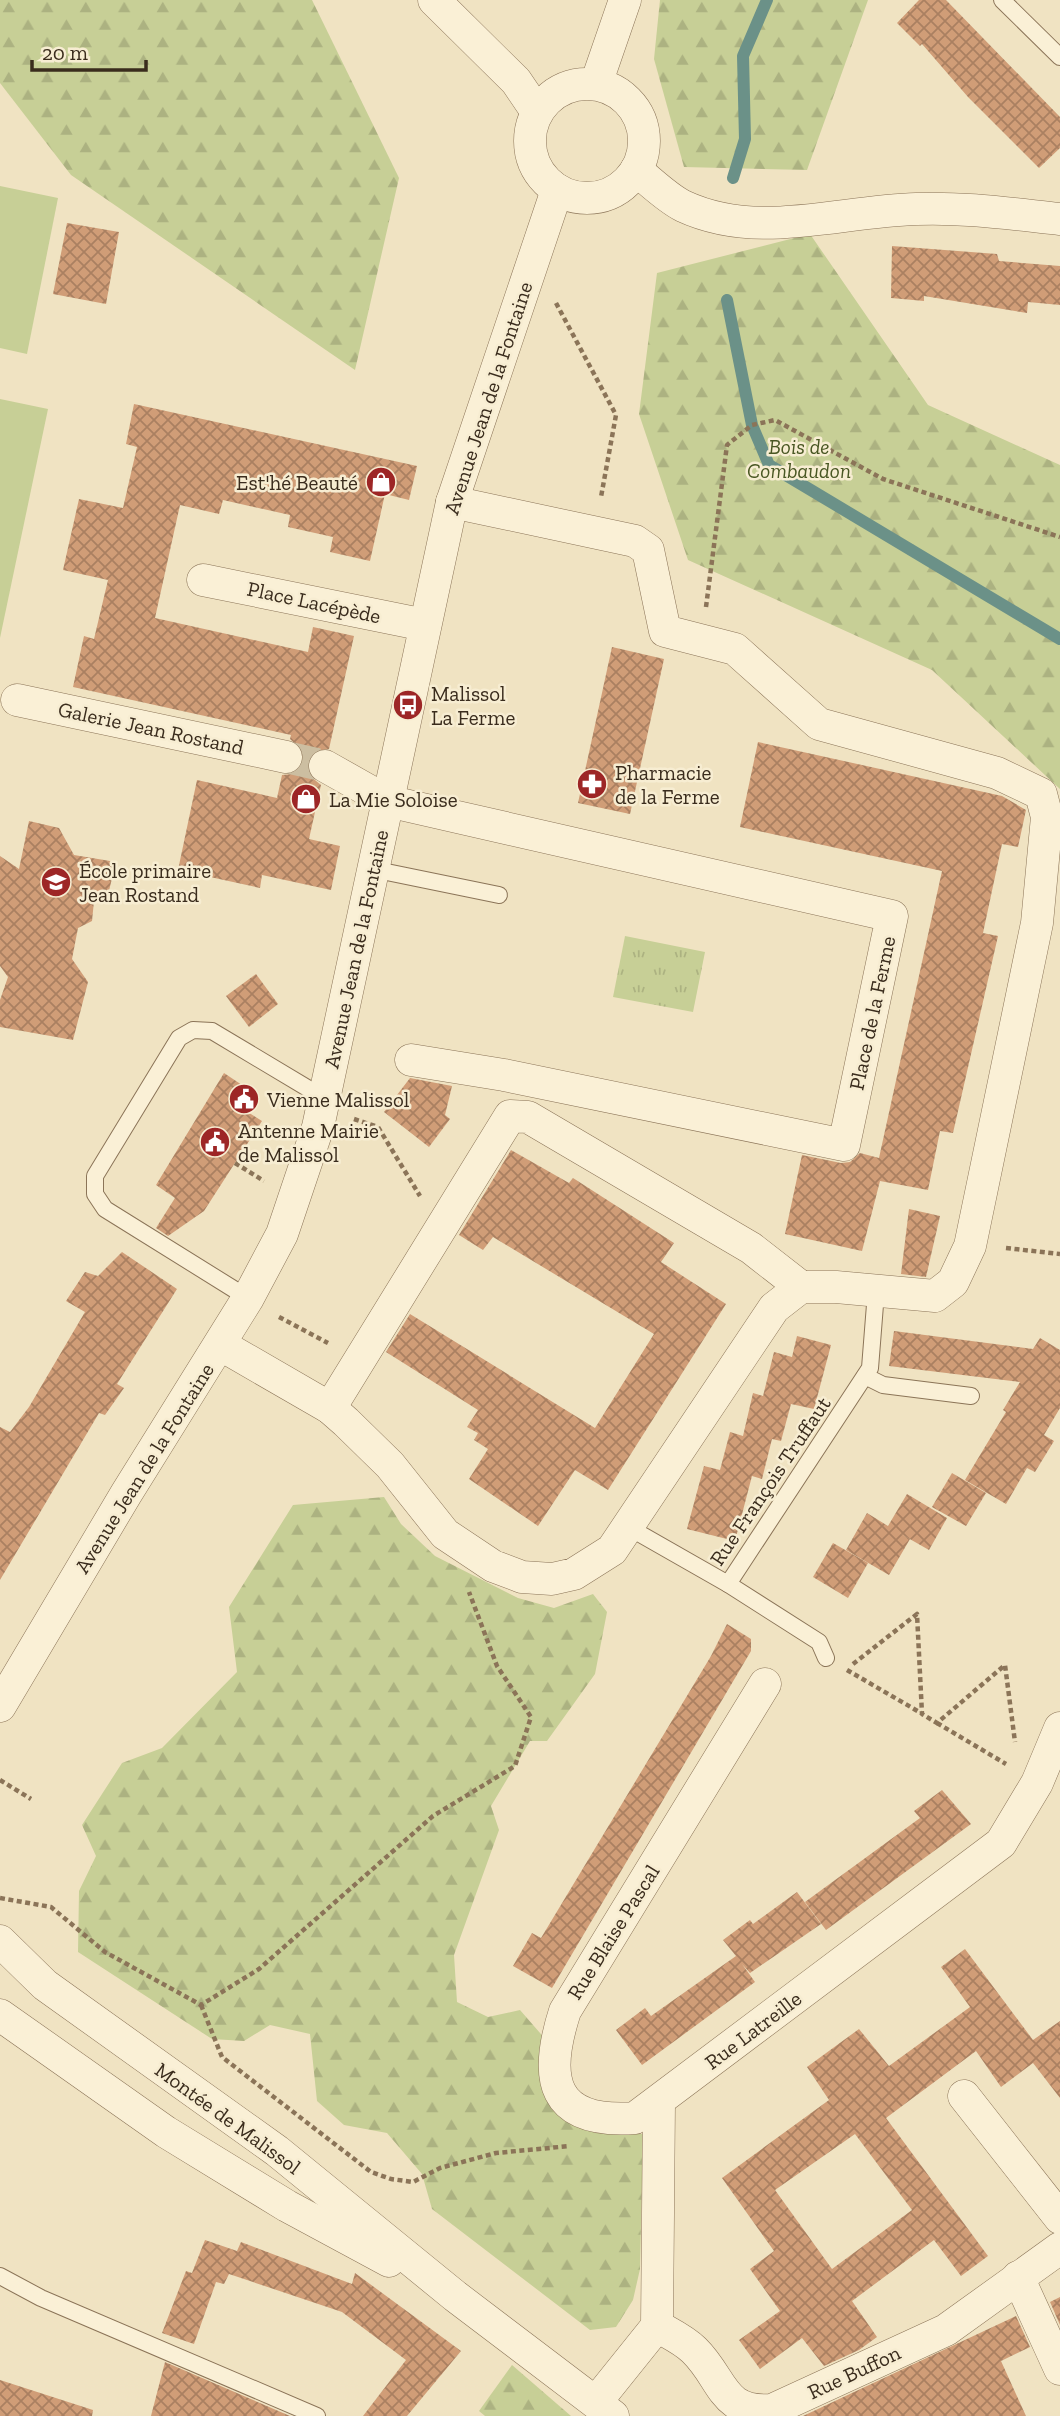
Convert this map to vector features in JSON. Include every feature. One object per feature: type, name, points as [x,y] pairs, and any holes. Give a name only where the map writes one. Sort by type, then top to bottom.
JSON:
[{"type":"street","points":[[434,0],[516,81],[537,112]]},
{"type":"street","points":[[596,84],[625,0]]},
{"type":"street","points":[[596,84],[618,92],[637,113],[644,146],[636,170],[627,183],[610,194],[591,199],[557,190],[540,174],[530,148],[532,125],[537,112],[557,91],[570,86],[596,84]]},
{"type":"street","points":[[636,170],[682,205],[719,218],[785,224],[915,209],[982,211],[1060,219]]},
{"type":"street","name":"Avenue Jean de la Fontaine","points":[[3,1698],[126,1494],[221,1345],[282,1234],[321,1113],[452,502],[557,190]]},
{"type":"street","points":[[221,1345],[284,1384],[330,1408],[371,1444],[445,1534],[493,1566],[522,1577],[552,1579],[574,1574],[612,1550],[774,1308],[802,1287],[836,1287],[935,1296],[953,1282],[970,1246],[1037,923],[1047,817],[1041,794],[997,774],[819,724],[735,649],[665,631],[648,550],[635,541],[452,502]]},
{"type":"street","name":"Place Lacépède","points":[[203,580],[425,625]]},
{"type":"street","name":"Galerie Jean Rostand","points":[[17,700],[286,757]]},
{"type":"street","points":[[325,766],[387,801]]},
{"type":"street","name":"Place de la Ferme","points":[[387,801],[892,916],[844,1145],[504,1075],[411,1060]]},
{"type":"street","points":[[330,1408],[510,1116],[528,1117],[751,1248],[802,1287]]},
{"type":"street","name":"Rue Blaise Pascal","points":[[659,2102],[635,2118],[610,2119],[585,2113],[563,2098],[553,2074],[555,2042],[565,2011],[765,1684]]},
{"type":"street","name":"Rue Latreille","points":[[659,2102],[1001,1843],[1037,1783],[1060,1728]]},
{"type":"street","name":"Montée de Malissol","points":[[0,1941],[45,1985],[277,2151],[455,2296],[604,2409]]},
{"type":"street","name":"Montée de Malissol","points":[[0,2015],[166,2133],[238,2178],[455,2296]]},
{"type":"street","points":[[964,2096],[1060,2218]]},
{"type":"street","points":[[604,2409],[657,2326],[659,2102]]},
{"type":"street","name":"Rue Buffon","points":[[657,2326],[692,2348],[736,2405],[753,2412],[772,2410],[946,2330],[1060,2248]]},
{"type":"street","points":[[1017,2277],[1060,2369]]},
{"type":"lane","points":[[1002,0],[1060,57]]},
{"type":"lane","points":[[372,869],[499,895]]},
{"type":"lane","points":[[248,1298],[105,1209],[95,1194],[95,1176],[179,1038],[193,1030],[212,1031],[321,1113]]},
{"type":"lane","name":"Rue François Truffaut","points":[[628,1527],[728,1584],[870,1368],[876,1292]]},
{"type":"lane","points":[[865,1376],[883,1385],[971,1396]]},
{"type":"lane","points":[[728,1584],[819,1642],[826,1658]]},
{"type":"lane","points":[[0,2276],[41,2298],[317,2416]]},
{"type":"path","points":[[524,286],[559,304],[617,415],[594,532]]},
{"type":"path","points":[[701,640],[727,445],[752,425],[775,420],[883,479],[1060,537]]},
{"type":"path","points":[[321,1113],[344,1137],[349,1117],[379,1127],[440,1230]]},
{"type":"path","points":[[970,1246],[1060,1254]]},
{"type":"path","points":[[279,1317],[360,1360]]},
{"type":"path","points":[[201,2005],[259,1969],[433,1816],[515,1766],[531,1717],[496,1666],[468,1592],[493,1566]]},
{"type":"path","points":[[847,1670],[917,1614],[922,1713]]},
{"type":"path","points":[[826,1658],[1037,1783]]},
{"type":"path","points":[[937,1723],[1005,1665],[1013,1739],[1037,1783]]},
{"type":"path","points":[[0,1780],[31,1799]]},
{"type":"path","points":[[0,1898],[51,1908],[105,1952],[201,2005],[222,2057],[371,2172],[391,2179],[413,2182],[440,2168],[496,2153],[575,2145]]},
{"type":"green space","points":[[0,0],[312,0],[399,178],[355,370],[71,175],[0,83]]},
{"type":"green space","points":[[660,0],[868,0],[807,170],[684,167],[654,59]]},
{"type":"green space","points":[[0,186],[58,198],[27,354],[0,348]]},
{"type":"green space","name":"Bois de Combaudon","points":[[810,234],[928,405],[1060,465],[1060,789],[932,670],[688,560],[639,414],[657,273]]},
{"type":"green space","points":[[0,399],[48,409],[0,638]]},
{"type":"green space","points":[[625,936],[705,952],[693,1012],[613,997]]},
{"type":"green space","points":[[384,1497],[401,1524],[435,1556],[518,1598],[554,1608],[593,1594],[607,1612],[595,1674],[547,1741],[530,1741],[491,1806],[499,1830],[454,1955],[457,2002],[488,2017],[520,2010],[547,2041],[566,2112],[595,2133],[643,2134],[640,2269],[633,2300],[616,2327],[590,2330],[432,2209],[422,2174],[387,2133],[344,2125],[317,2101],[310,2034],[270,2025],[244,2041],[212,2039],[78,1952],[79,1891],[96,1856],[82,1825],[122,1763],[162,1748],[237,1672],[229,1607],[293,1505]]},
{"type":"green space","points":[[512,2365],[571,2416],[485,2416],[479,2411]]},
{"type":"building","points":[[919,0],[946,0],[1060,117],[1060,148],[1039,168],[968,97],[922,44],[920,46],[897,23]]},
{"type":"building","points":[[67,223],[119,232],[106,304],[53,294]]},
{"type":"building","points":[[892,246],[997,254],[999,261],[1060,266],[1060,305],[1028,302],[1027,313],[924,296],[924,301],[891,298]]},
{"type":"building","points":[[134,404],[417,466],[409,500],[385,494],[370,561],[330,552],[333,537],[288,527],[290,515],[223,500],[219,514],[180,505],[155,618],[308,652],[313,627],[354,636],[329,749],[315,751],[307,766],[310,776],[321,785],[309,839],[340,846],[331,890],[262,875],[260,888],[178,870],[197,780],[277,798],[282,775],[292,774],[304,761],[303,751],[290,739],[291,735],[73,687],[84,636],[94,639],[108,580],[63,570],[79,499],[123,508],[137,447],[126,444]]},
{"type":"building","points":[[612,647],[664,659],[630,814],[578,803]]},
{"type":"building","points":[[758,742],[1002,796],[1026,810],[1018,847],[1002,844],[983,933],[998,936],[953,1133],[940,1131],[928,1190],[880,1181],[862,1251],[785,1234],[802,1155],[841,1163],[850,1162],[860,1153],[879,1158],[942,871],[740,827]]},
{"type":"building","name":"École primaire Jean Rostand","points":[[29,821],[59,828],[74,855],[116,862],[106,903],[94,901],[92,921],[78,928],[72,959],[88,982],[73,1040],[0,1027],[0,1000],[8,977],[0,966],[0,856],[19,869]]},
{"type":"building","points":[[256,974],[278,1004],[249,1027],[226,996]]},
{"type":"building","name":"Antenne Mairie de Malissol","points":[[224,1073],[248,1089],[248,1101],[243,1109],[262,1121],[204,1211],[168,1236],[156,1228],[175,1198],[156,1185]]},
{"type":"building","points":[[410,1078],[452,1086],[445,1115],[450,1119],[429,1147],[384,1112]]},
{"type":"building","points":[[511,1150],[569,1183],[573,1178],[674,1243],[661,1262],[726,1304],[608,1490],[575,1470],[538,1526],[469,1479],[488,1449],[474,1440],[478,1433],[467,1427],[478,1410],[386,1352],[410,1314],[595,1428],[654,1334],[493,1237],[483,1250],[459,1235]]},
{"type":"building","points":[[909,1209],[940,1216],[926,1277],[901,1274]]},
{"type":"building","points":[[122,1252],[177,1289],[117,1384],[124,1388],[105,1415],[99,1413],[0,1580],[0,1427],[10,1432],[29,1407],[85,1312],[66,1301],[85,1272],[98,1276]]},
{"type":"building","points":[[894,1331],[1033,1349],[1040,1338],[1060,1350],[1060,1408],[1044,1435],[1054,1441],[1035,1472],[1027,1468],[1006,1504],[965,1480],[1006,1412],[1003,1410],[1020,1382],[889,1366]]},
{"type":"building","points":[[797,1336],[831,1345],[814,1409],[791,1404],[781,1441],[772,1439],[762,1479],[752,1476],[735,1541],[687,1529],[704,1466],[720,1470],[730,1432],[743,1436],[753,1393],[763,1396],[774,1352],[792,1357]]},
{"type":"building","points":[[952,1473],[986,1493],[966,1526],[932,1507]]},
{"type":"building","points":[[907,1494],[947,1518],[929,1550],[910,1539],[889,1575],[846,1550],[867,1513],[888,1526]]},
{"type":"building","points":[[833,1543],[868,1563],[848,1598],[813,1577]]},
{"type":"building","points":[[727,1624],[751,1639],[751,1651],[552,1988],[513,1966],[532,1933],[541,1938],[711,1656]]},
{"type":"building","points":[[942,1790],[971,1824],[826,1930],[805,1902],[920,1818],[914,1811]]},
{"type":"building","points":[[797,1892],[821,1924],[750,1973],[742,1964],[755,1982],[642,2065],[616,2030],[645,2008],[651,2016],[736,1956],[723,1940],[750,1920],[753,1924]]},
{"type":"building","points":[[965,1949],[1033,2040],[1060,2021],[1060,2098],[1033,2063],[1001,2087],[976,2051],[886,2118],[988,2256],[961,2276],[934,2240],[852,2301],[877,2337],[859,2350],[824,2366],[802,2338],[760,2369],[739,2340],[780,2311],[750,2269],[774,2251],[722,2178],[829,2100],[807,2067],[859,2029],[889,2066],[970,2007],[941,1967]],"holes":[[[855,2134],[912,2210],[832,2269],[775,2190]]]},
{"type":"building","points":[[205,2240],[237,2251],[241,2242],[352,2284],[355,2273],[461,2351],[407,2416],[363,2416],[406,2360],[342,2312],[229,2274],[224,2284],[216,2282],[194,2344],[162,2333],[186,2271],[192,2273]]},
{"type":"building","points":[[1060,2297],[1060,2325],[1050,2302]]},
{"type":"building","points":[[1016,2316],[1030,2347],[1001,2361],[1026,2416],[803,2416]]},
{"type":"building","points":[[165,2362],[290,2416],[151,2416]]},
{"type":"building","points":[[0,2380],[93,2410],[92,2416],[0,2416]]},
{"type":"waterway","points":[[733,178],[745,139],[743,56],[767,0]]},
{"type":"waterway","points":[[727,300],[752,425],[769,465],[1060,639]]},
{"type":"tunnel","points":[[286,757],[325,766]]},
{"type":"place","name":"Est'hé Beauté","points":[[381,482]]},
{"type":"place","name":"Malissol La Ferme","points":[[408,705]]},
{"type":"place","name":"Pharmacie de la Ferme","points":[[592,784]]},
{"type":"place","name":"La Mie Soloise","points":[[306,799]]},
{"type":"place","name":"École primaire Jean Rostand","points":[[56,882]]},
{"type":"place","name":"Vienne Malissol","points":[[244,1099]]},
{"type":"place","name":"Antenne Mairie de Malissol","points":[[215,1142]]}]
